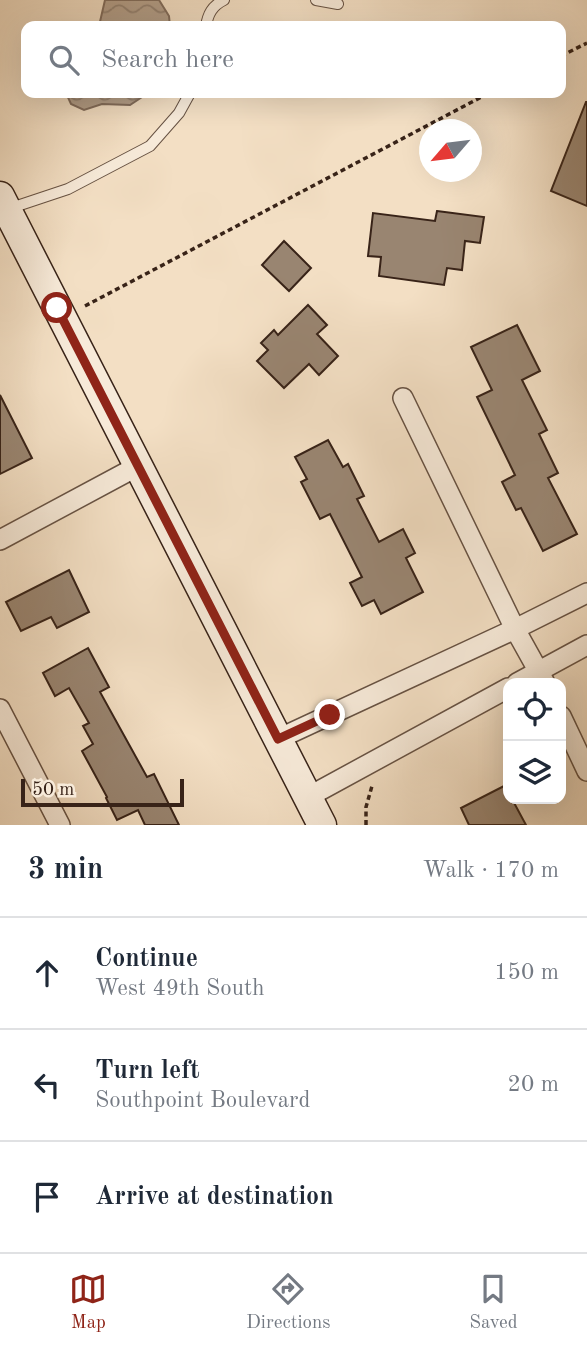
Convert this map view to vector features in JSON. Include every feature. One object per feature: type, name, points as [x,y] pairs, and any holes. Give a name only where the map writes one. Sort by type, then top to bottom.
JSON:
[{"type":"street","points":[[3,203],[322,825]]},
{"type":"street","points":[[403,398],[515,629],[542,677],[587,645]]},
{"type":"street","points":[[0,540],[138,466]]},
{"type":"street","points":[[278,739],[587,593]]},
{"type":"street","points":[[308,797],[503,691]]},
{"type":"street","points":[[0,709],[60,825]]},
{"type":"street","points":[[566,727],[587,771]]},
{"type":"lane","points":[[206,21],[208,13],[224,0]]},
{"type":"lane","points":[[316,0],[338,4]]},
{"type":"lane","points":[[3,203],[68,189],[150,146],[179,113],[187,98]]},
{"type":"path","points":[[566,54],[587,43]]},
{"type":"path","points":[[60,313],[479,98]]},
{"type":"water","points":[[105,0],[159,0],[170,21],[100,21]]},
{"type":"water","points":[[68,98],[140,98],[130,105],[102,104],[84,110],[71,104]]},
{"type":"building","points":[[587,102],[587,206],[551,191]]},
{"type":"building","points":[[437,211],[484,217],[480,243],[465,241],[462,270],[447,268],[444,285],[379,276],[381,257],[368,256],[373,213],[435,221]]},
{"type":"building","points":[[284,241],[311,268],[289,291],[262,265]]},
{"type":"building","points":[[308,305],[327,325],[317,334],[338,356],[319,375],[309,364],[284,388],[257,361],[268,350],[261,343],[274,330],[278,335]]},
{"type":"building","points":[[517,325],[540,371],[522,380],[547,430],[539,434],[558,473],[548,478],[577,534],[543,551],[521,508],[516,510],[502,482],[515,475],[477,397],[492,390],[471,347]]},
{"type":"building","points":[[0,395],[32,458],[0,474]]},
{"type":"building","points":[[328,440],[343,467],[348,464],[364,496],[357,499],[379,542],[403,529],[415,553],[406,558],[423,592],[381,614],[374,600],[362,606],[350,583],[362,577],[330,514],[320,519],[301,482],[307,479],[295,457]]},
{"type":"building","points":[[69,570],[89,612],[57,628],[51,617],[21,631],[6,602]]},
{"type":"building","points":[[88,648],[109,687],[100,692],[147,777],[154,774],[179,825],[145,825],[138,810],[117,820],[82,751],[93,744],[83,726],[89,723],[69,688],[55,696],[43,673]]},
{"type":"building","points":[[503,787],[503,804],[515,804],[526,825],[469,825],[461,808]]},
{"type":"route","points":[[57,308],[278,739],[330,715]]}]
